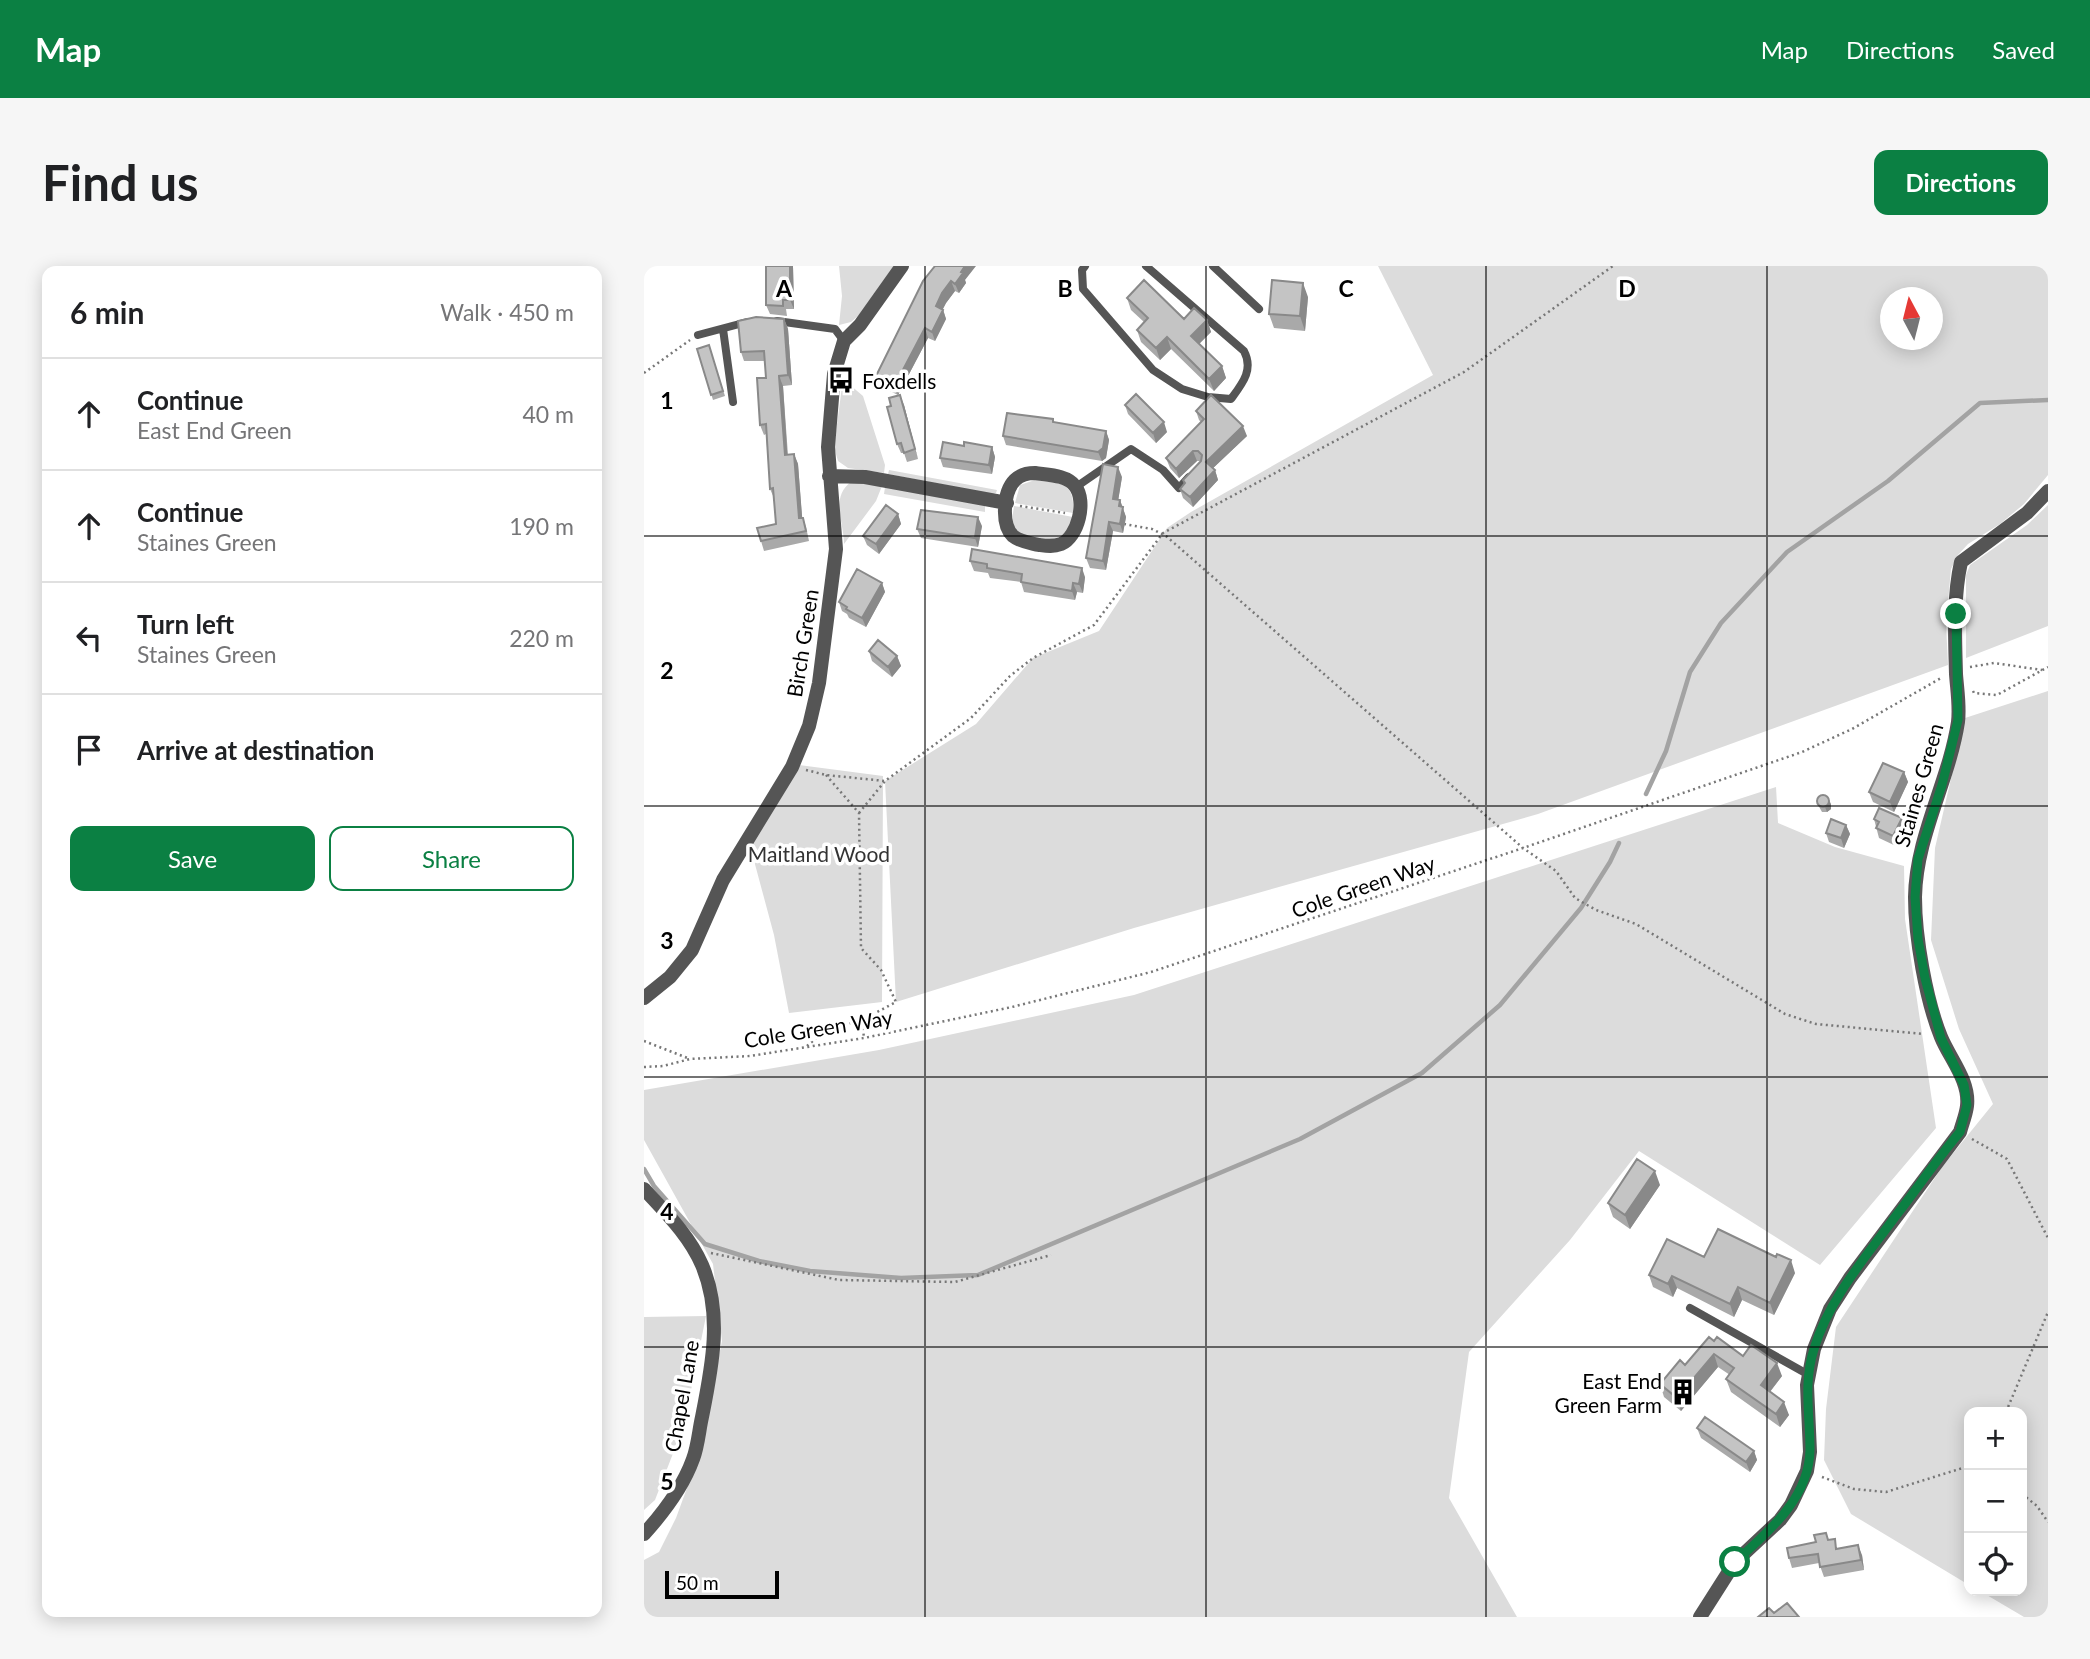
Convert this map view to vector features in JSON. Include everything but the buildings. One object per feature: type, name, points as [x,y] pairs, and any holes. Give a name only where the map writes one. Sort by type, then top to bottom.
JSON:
[{"type":"street","name":"Birch Green","points":[[644,998],[670,977],[692,950],[723,880],[792,767],[809,726],[819,682],[834,575],[834,520],[828,436],[834,374],[844,341],[860,325],[902,266]]},
{"type":"street","points":[[1029,473],[1065,478],[1076,487],[1080,501],[1076,527],[1067,541],[1058,546],[1027,542],[1013,536],[1006,523],[1007,503],[1012,483],[1017,478],[1029,473]]},
{"type":"street","points":[[829,476],[865,477],[1007,503]]},
{"type":"street","name":"Staines Green","points":[[1700,1617],[1735,1562],[1780,1520],[1807,1471],[1810,1452],[1807,1385],[1814,1349],[1837,1299],[1960,1132],[1967,1105],[1964,1085],[1941,1038],[1918,939],[1915,897],[1918,859],[1942,785],[1958,720],[1956,670],[1958,578],[1961,562],[2027,513],[2048,491]]},
{"type":"street","name":"Chapel Lane","points":[[644,1189],[687,1237],[702,1265],[711,1293],[714,1328],[712,1367],[694,1458],[665,1511],[644,1534]]},
{"type":"lane","points":[[1085,266],[1082,270],[1083,289],[1153,370],[1182,389],[1208,397],[1231,399],[1248,371],[1248,358],[1244,351],[1146,266]]},
{"type":"lane","points":[[1213,266],[1258,309]]},
{"type":"lane","points":[[698,334],[763,320],[812,324],[835,329],[844,341]]},
{"type":"lane","points":[[723,329],[733,402]]},
{"type":"lane","points":[[1076,487],[1131,449],[1163,470],[1179,488],[1199,467]]},
{"type":"lane","points":[[1690,1308],[1809,1375]]},
{"type":"path","points":[[805,1048],[827,1029],[862,1020],[897,1002],[881,970],[861,948],[859,813],[885,781],[971,718],[1010,676],[1033,658],[1094,625],[1163,533],[1464,372],[1614,266]]},
{"type":"path","points":[[644,373],[698,334]]},
{"type":"path","points":[[1007,503],[1078,516]]},
{"type":"path","points":[[1114,522],[1163,533],[1524,848],[1556,871],[1575,898],[1636,924],[1785,1014],[1815,1024],[1941,1038]]},
{"type":"path","points":[[1974,666],[1994,663],[2042,670]]},
{"type":"path","points":[[1956,670],[1965,674],[1974,693],[1997,695],[2048,667]]},
{"type":"path","name":"Cole Green Way","points":[[644,1067],[663,1066],[690,1059],[750,1056],[864,1038],[1012,1007],[1151,972],[1802,752],[1853,729],[1956,670]]},
{"type":"path","points":[[792,767],[826,775],[885,781]]},
{"type":"path","points":[[826,775],[859,813]]},
{"type":"path","points":[[862,1020],[864,1038]]},
{"type":"path","points":[[644,1041],[690,1059]]},
{"type":"path","points":[[1960,1132],[2007,1159],[2048,1238]]},
{"type":"path","points":[[692,1248],[839,1280],[955,1282],[1051,1255]]},
{"type":"path","points":[[2009,1407],[2048,1312]]},
{"type":"path","points":[[1807,1471],[1854,1489],[1886,1492],[1964,1468]]},
{"type":"path","points":[[2027,1498],[2037,1506],[2048,1522]]},
{"type":"green space","points":[[839,266],[894,266],[858,316],[851,322],[839,325],[842,296]]},
{"type":"green space","points":[[1378,266],[2048,266],[2048,475],[2024,504],[2000,524],[1968,544],[1958,555],[1951,569],[1946,623],[1948,665],[1538,814],[1134,928],[896,1002],[885,781],[976,724],[1033,658],[1099,631],[1167,528],[1433,375]]},
{"type":"green space","points":[[843,379],[863,396],[885,465],[884,473],[848,468],[838,461],[834,447]]},
{"type":"green space","points":[[889,470],[997,490],[993,494],[888,474]]},
{"type":"green space","points":[[1035,480],[1065,486],[1072,495],[1073,513],[1015,503],[1020,485]]},
{"type":"green space","points":[[851,482],[882,486],[876,501],[844,544],[840,502],[841,495]]},
{"type":"green space","points":[[885,487],[985,505],[985,512],[884,494]]},
{"type":"green space","points":[[2048,505],[2048,626],[1966,658],[1966,575],[1970,565],[2027,525]]},
{"type":"green space","points":[[1014,506],[1073,517],[1063,536],[1052,540],[1038,539],[1015,529]]},
{"type":"green space","points":[[2048,691],[2048,1617],[2024,1617],[1988,1596],[2027,1596],[2027,1407],[1964,1407],[1964,1582],[1851,1514],[1824,1460],[1826,1409],[1836,1327],[1942,1167],[1993,1104],[1959,1029],[1931,940],[1935,848],[1965,718]]},
{"type":"green space","name":"Maitland Wood","points":[[799,765],[883,776],[882,1002],[789,1013],[774,935],[749,842]]},
{"type":"green space","points":[[1776,787],[1778,823],[1835,847],[1904,866],[1905,919],[1936,1128],[1820,1265],[1639,1151],[1570,1240],[1469,1352],[1449,1498],[1517,1617],[644,1617],[644,1560],[659,1552],[676,1518],[698,1458],[722,1341],[713,1264],[644,1140],[644,1090],[879,1050],[1134,995]]},
{"type":"green space","points":[[706,1316],[684,1425],[655,1500],[644,1510],[644,1317]]},
{"type":"waterway","points":[[1646,794],[1666,751],[1690,672],[1721,623],[1787,552],[1888,481],[1980,403],[2048,400]]},
{"type":"waterway","points":[[644,1169],[654,1186],[705,1244],[759,1261],[810,1271],[901,1278],[978,1275],[1300,1139],[1422,1073],[1500,1005],[1581,908],[1619,843]]},
{"type":"place","name":"Foxdells","points":[[841,380]]},
{"type":"place","name":"East End Green Farm","points":[[1683,1392]]},
{"type":"route","points":[[1735,1562],[1780,1520],[1807,1471],[1810,1452],[1807,1385],[1814,1349],[1830,1309],[1960,1132],[1967,1105],[1964,1085],[1941,1038],[1925,978],[1918,939],[1915,897],[1918,859],[1942,785],[1958,720],[1956,614]]}]
